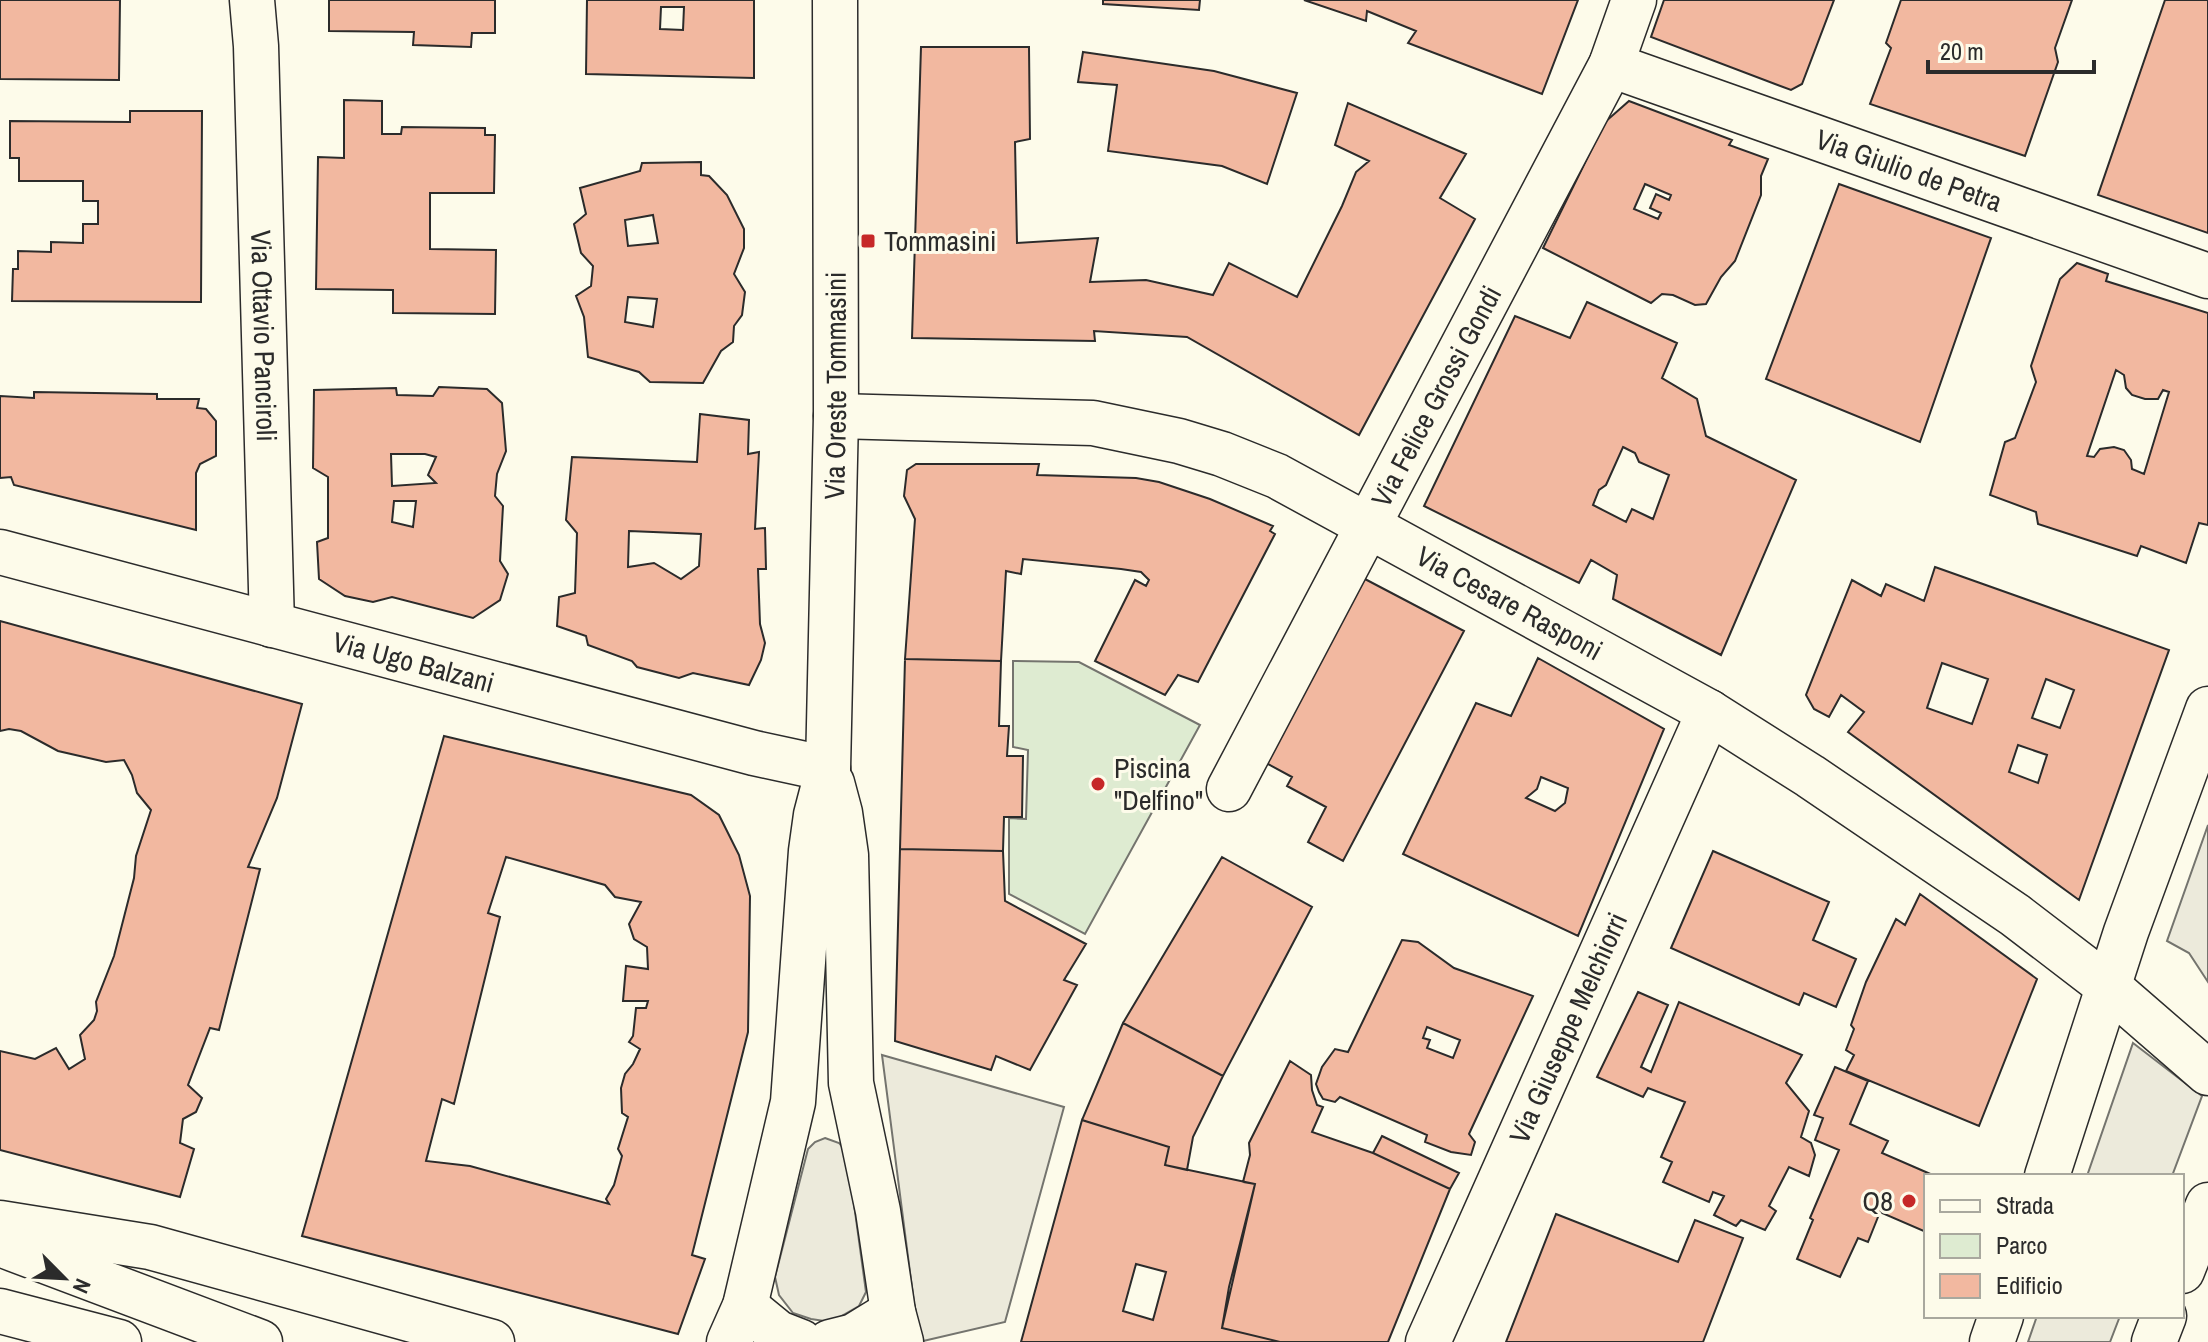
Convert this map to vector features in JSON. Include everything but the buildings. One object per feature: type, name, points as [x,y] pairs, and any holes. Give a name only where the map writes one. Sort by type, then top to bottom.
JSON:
[{"type":"street","name":"Via Ottavio Panciroli","points":[[252,0],[256,46],[272,625]]},
{"type":"street","name":"Via Oreste Tommasini","points":[[737,1324],[789,1122],[797,1076],[811,851],[816,815],[828,769],[836,416],[835,0]]},
{"type":"street","name":"Via Felice Grossi Gondi","points":[[1229,789],[1611,65],[1634,0]]},
{"type":"street","name":"Via Giulio de Petra","points":[[1611,65],[2208,276]]},
{"type":"street","name":"Via Cesare Rasponi","points":[[836,416],[1069,421],[1128,429],[1222,454],[1318,497],[1709,712],[1810,776],[2003,906],[2109,987],[2208,1073]]},
{"type":"street","name":"Via Ugo Balzani","points":[[0,552],[754,753],[828,769]]},
{"type":"street","points":[[2048,1174],[2109,987],[2208,709]]},
{"type":"street","name":"Via Giuseppe Melchiorri","points":[[1428,1342],[1709,712]]},
{"type":"street","name":"Via Oreste Tommasini","points":[[828,769],[840,813],[846,855],[851,1083],[878,1211],[897,1327]]},
{"type":"street","points":[[2184,1266],[2208,1205]]},
{"type":"street","points":[[0,1223],[164,1250],[492,1342]]},
{"type":"street","points":[[0,1244],[260,1342]]},
{"type":"street","points":[[0,1311],[119,1342]]},
{"type":"street","points":[[1992,1342],[2000,1318]]},
{"type":"street","points":[[2154,1342],[2163,1318]]},
{"type":"street","points":[[737,1324],[778,1333],[801,1342]]},
{"type":"street","points":[[830,1342],[897,1327]]},
{"type":"green space","name":"Piscina \"Delfino\"","points":[[1013,661],[1079,662],[1200,725],[1085,934],[1009,894],[1009,818],[1026,819],[1028,750],[1013,747]]},
{"type":"shaded area","points":[[2208,825],[2208,982],[2189,953],[2167,941]]},
{"type":"shaded area","points":[[2133,1043],[2202,1096],[2173,1174],[2088,1174]]},
{"type":"shaded area","points":[[882,1055],[1064,1107],[1005,1322],[919,1342]]},
{"type":"shaded area","points":[[825,1138],[839,1143],[847,1153],[866,1292],[859,1306],[831,1322],[793,1313],[779,1295],[775,1277],[808,1149]]},
{"type":"shaded area","points":[[2036,1318],[2119,1318],[2110,1342],[2028,1342]]},
{"type":"place","name":"Tommasini","points":[[868,241]]},
{"type":"place","name":"Piscina \"Delfino\"","points":[[1098,784]]},
{"type":"place","name":"Q8","points":[[1909,1201]]}]
